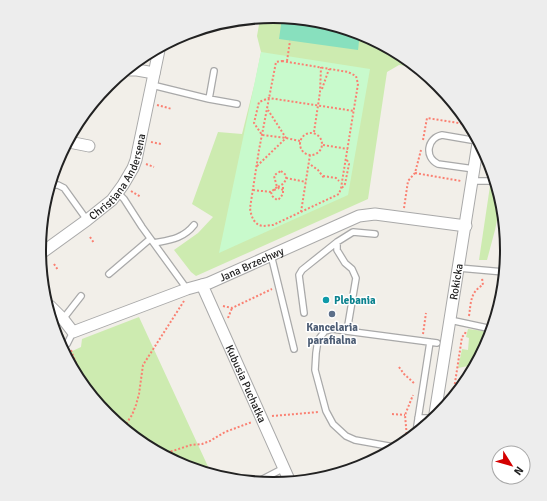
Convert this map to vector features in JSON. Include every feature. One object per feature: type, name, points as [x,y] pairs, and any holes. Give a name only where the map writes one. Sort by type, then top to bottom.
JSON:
[{"type":"street","name":"Christiana Andersena","points":[[46,250],[112,200],[123,185],[135,164],[158,54]]},
{"type":"street","points":[[135,70],[154,73]]},
{"type":"street","points":[[73,143],[89,146]]},
{"type":"street","name":"Rokicka","points":[[440,405],[450,320],[466,226],[469,182],[474,169],[477,148]]},
{"type":"street","name":"Jana Brzechwy","points":[[73,332],[187,289],[202,285],[359,216],[374,214],[466,226]]},
{"type":"street","name":"Kubusia Puchatka","points":[[202,285],[288,478]]},
{"type":"street","points":[[54,310],[73,332]]},
{"type":"lane","points":[[208,99],[214,71]]},
{"type":"lane","points":[[152,86],[237,104]]},
{"type":"lane","points":[[473,141],[442,135],[438,136],[432,141],[429,148],[430,158],[433,162],[474,169]]},
{"type":"lane","points":[[469,182],[490,181]]},
{"type":"lane","points":[[56,185],[64,188],[87,220]]},
{"type":"lane","points":[[118,193],[124,199],[142,227],[187,289]]},
{"type":"lane","points":[[110,274],[152,241],[171,240],[183,236],[194,226]]},
{"type":"lane","points":[[304,313],[299,276],[302,270],[337,242],[353,232],[376,234]]},
{"type":"lane","points":[[337,242],[337,250],[344,263],[352,269],[356,278],[346,331]]},
{"type":"lane","points":[[270,255],[294,349]]},
{"type":"lane","points":[[459,268],[500,272]]},
{"type":"lane","points":[[63,319],[81,296]]},
{"type":"lane","points":[[450,320],[488,328]]},
{"type":"lane","points":[[391,446],[355,440],[346,436],[333,424],[326,411],[315,370],[318,340],[325,331],[333,329],[437,343]]},
{"type":"lane","points":[[67,344],[73,332]]},
{"type":"lane","points":[[417,428],[430,342]]},
{"type":"lane","points":[[418,418],[427,419]]},
{"type":"lane","points":[[265,478],[284,468]]},
{"type":"path","points":[[287,62],[290,40]]},
{"type":"path","points":[[282,61],[321,67],[348,72],[356,76],[358,84],[348,149],[339,194],[273,225],[263,226],[258,224],[251,217],[250,208],[276,62],[282,61]]},
{"type":"path","points":[[314,132],[320,92],[321,67]]},
{"type":"path","points":[[320,92],[329,69]]},
{"type":"path","points":[[300,141],[262,135],[254,123],[259,102],[269,98],[354,111]]},
{"type":"path","points":[[156,105],[172,109]]},
{"type":"path","points":[[267,109],[286,138]]},
{"type":"path","points":[[314,132],[320,137],[323,145],[318,152],[310,155],[302,150],[300,141],[304,135],[314,132]]},
{"type":"path","points":[[257,166],[286,138]]},
{"type":"path","points":[[149,141],[162,144]]},
{"type":"path","points":[[323,145],[348,149]]},
{"type":"path","points":[[301,212],[310,155]]},
{"type":"path","points":[[144,164],[154,167]]},
{"type":"path","points":[[311,165],[318,170],[324,178]]},
{"type":"path","points":[[278,188],[274,176],[278,172],[286,175],[286,180]]},
{"type":"path","points":[[415,173],[469,182]]},
{"type":"path","points":[[322,176],[336,178],[339,181]]},
{"type":"path","points":[[253,190],[272,191],[278,188],[286,180]]},
{"type":"path","points":[[286,180],[306,182]]},
{"type":"path","points":[[276,181],[282,184]]},
{"type":"path","points":[[272,191],[272,196],[280,199],[283,194],[282,184]]},
{"type":"path","points":[[278,188],[283,190]]},
{"type":"path","points":[[130,190],[141,197]]},
{"type":"path","points":[[90,237],[94,243]]},
{"type":"path","points":[[54,264],[58,270]]},
{"type":"path","points":[[220,305],[232,308],[278,287]]},
{"type":"path","points":[[126,424],[136,405],[143,365],[188,296],[187,289]]},
{"type":"path","points":[[227,321],[232,308]]},
{"type":"path","points":[[422,340],[426,313]]},
{"type":"path","points":[[67,344],[72,351],[77,366]]},
{"type":"path","points":[[399,367],[404,374],[414,381],[417,386]]},
{"type":"path","points":[[407,435],[405,415],[415,390]]},
{"type":"path","points":[[272,416],[326,411]]},
{"type":"path","points":[[392,414],[405,415]]},
{"type":"path","points":[[168,452],[191,445],[202,444],[225,432],[257,420]]},
{"type":"green space","points":[[259,23],[288,23],[318,27],[361,40],[387,53],[407,66],[399,65],[387,72],[368,199],[196,276],[191,272],[174,250],[198,233],[213,217],[192,204],[218,132],[242,134],[261,52],[257,36]]},
{"type":"green space","points":[[281,23],[288,23],[318,27],[359,39],[358,50],[279,39]]},
{"type":"green space","points":[[261,52],[370,69],[348,195],[219,253]]},
{"type":"green space","points":[[490,186],[491,186],[498,214],[487,260],[479,260]]},
{"type":"green space","points":[[139,317],[209,468],[186,461],[147,440],[123,422],[102,401],[84,377],[70,352],[81,347],[82,339]]},
{"type":"green space","points":[[468,329],[486,331],[470,366],[458,368],[462,349],[468,350],[469,338],[466,337]]},
{"type":"place","name":"Plebania","points":[[326,300]]},
{"type":"place","name":"Kancelaria parafialna","points":[[332,314]]}]
